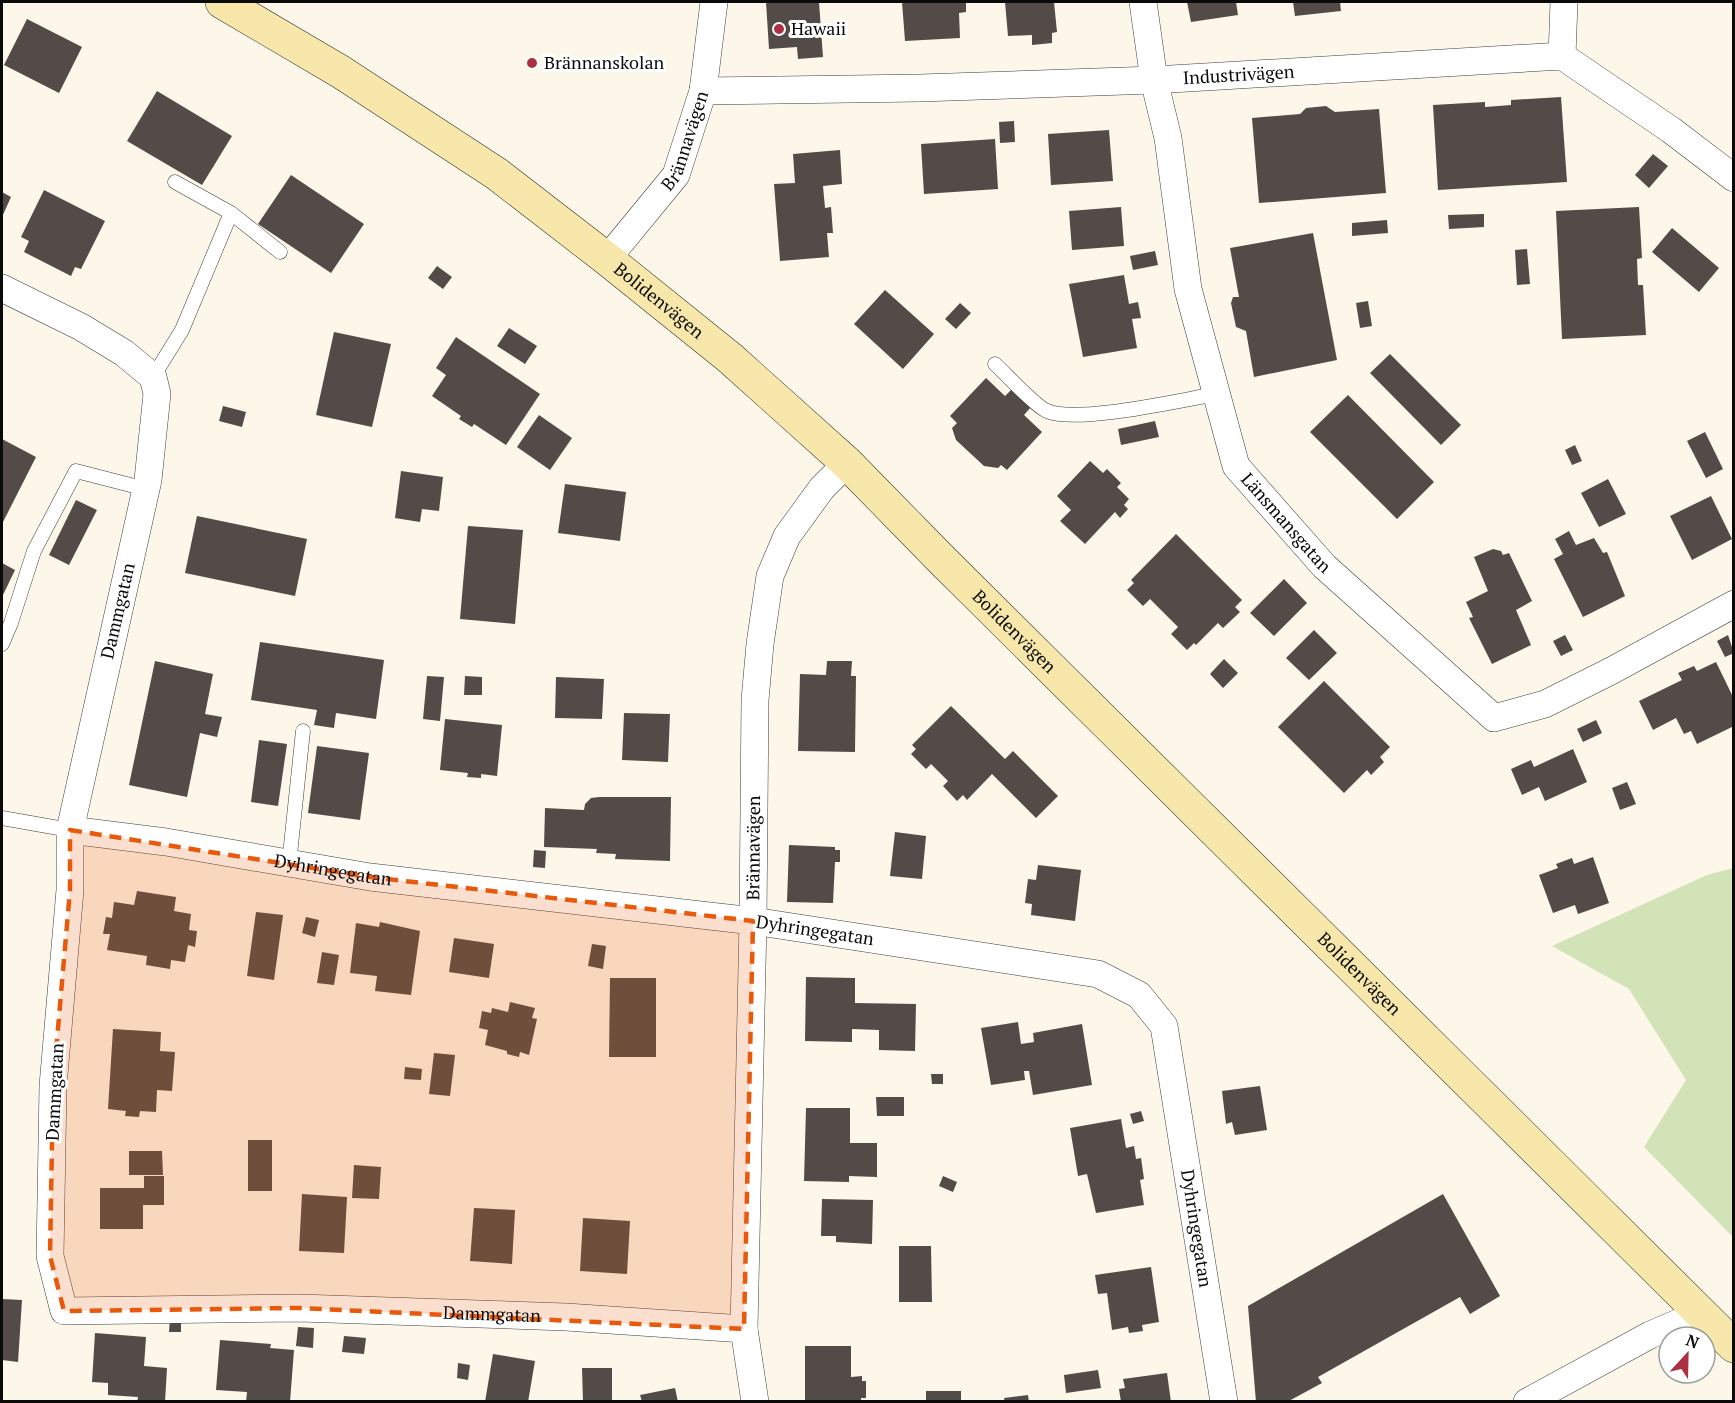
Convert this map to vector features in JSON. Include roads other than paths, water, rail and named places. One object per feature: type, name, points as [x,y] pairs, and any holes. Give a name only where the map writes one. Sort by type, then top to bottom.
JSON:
[{"type":"main road","name":"Bolidenvägen","points":[[222,2],[341,72],[497,174],[608,259],[730,358],[848,463],[1699,1314],[1734,1346]]},
{"type":"street","name":"Brännavägen","points":[[608,259],[676,175],[703,91],[714,2]]},
{"type":"street","name":"Länsmansgatan","points":[[1143,2],[1154,80],[1168,138],[1188,289],[1236,466],[1324,566],[1494,718],[1545,704],[1734,604]]},
{"type":"street","points":[[1564,2],[1562,56],[1671,130],[1734,178]]},
{"type":"street","name":"Industrivägen","points":[[703,91],[920,88],[1154,80],[1562,56]]},
{"type":"street","points":[[2,288],[90,332],[124,353],[153,377]]},
{"type":"street","name":"Dammgatan","points":[[153,377],[157,394],[146,489],[70,830],[70,890],[53,1086],[50,1256],[64,1311],[310,1308],[566,1317],[744,1329]]},
{"type":"street","name":"Brännavägen","points":[[755,1401],[744,1329],[753,921],[755,700],[770,576],[792,528],[822,488],[848,463]]},
{"type":"street","name":"Dyhringegatan","points":[[70,830],[166,842],[370,877],[753,921],[1098,974],[1139,995],[1164,1026],[1224,1401]]},
{"type":"street","points":[[1527,1401],[1650,1335],[1699,1314]]},
{"type":"lane","points":[[175,182],[231,213],[280,252]]},
{"type":"lane","points":[[153,377],[182,330],[231,213]]},
{"type":"lane","points":[[995,364],[1046,411],[1060,413],[1096,414],[1217,394]]},
{"type":"lane","points":[[2,644],[34,551],[76,471],[146,489]]},
{"type":"lane","points":[[289,864],[303,731]]},
{"type":"lane","points":[[2,818],[70,830]]},
{"type":"place","name":"Hawaii","points":[[779,29]]},
{"type":"place","name":"Brännanskolan","points":[[532,63]]}]
